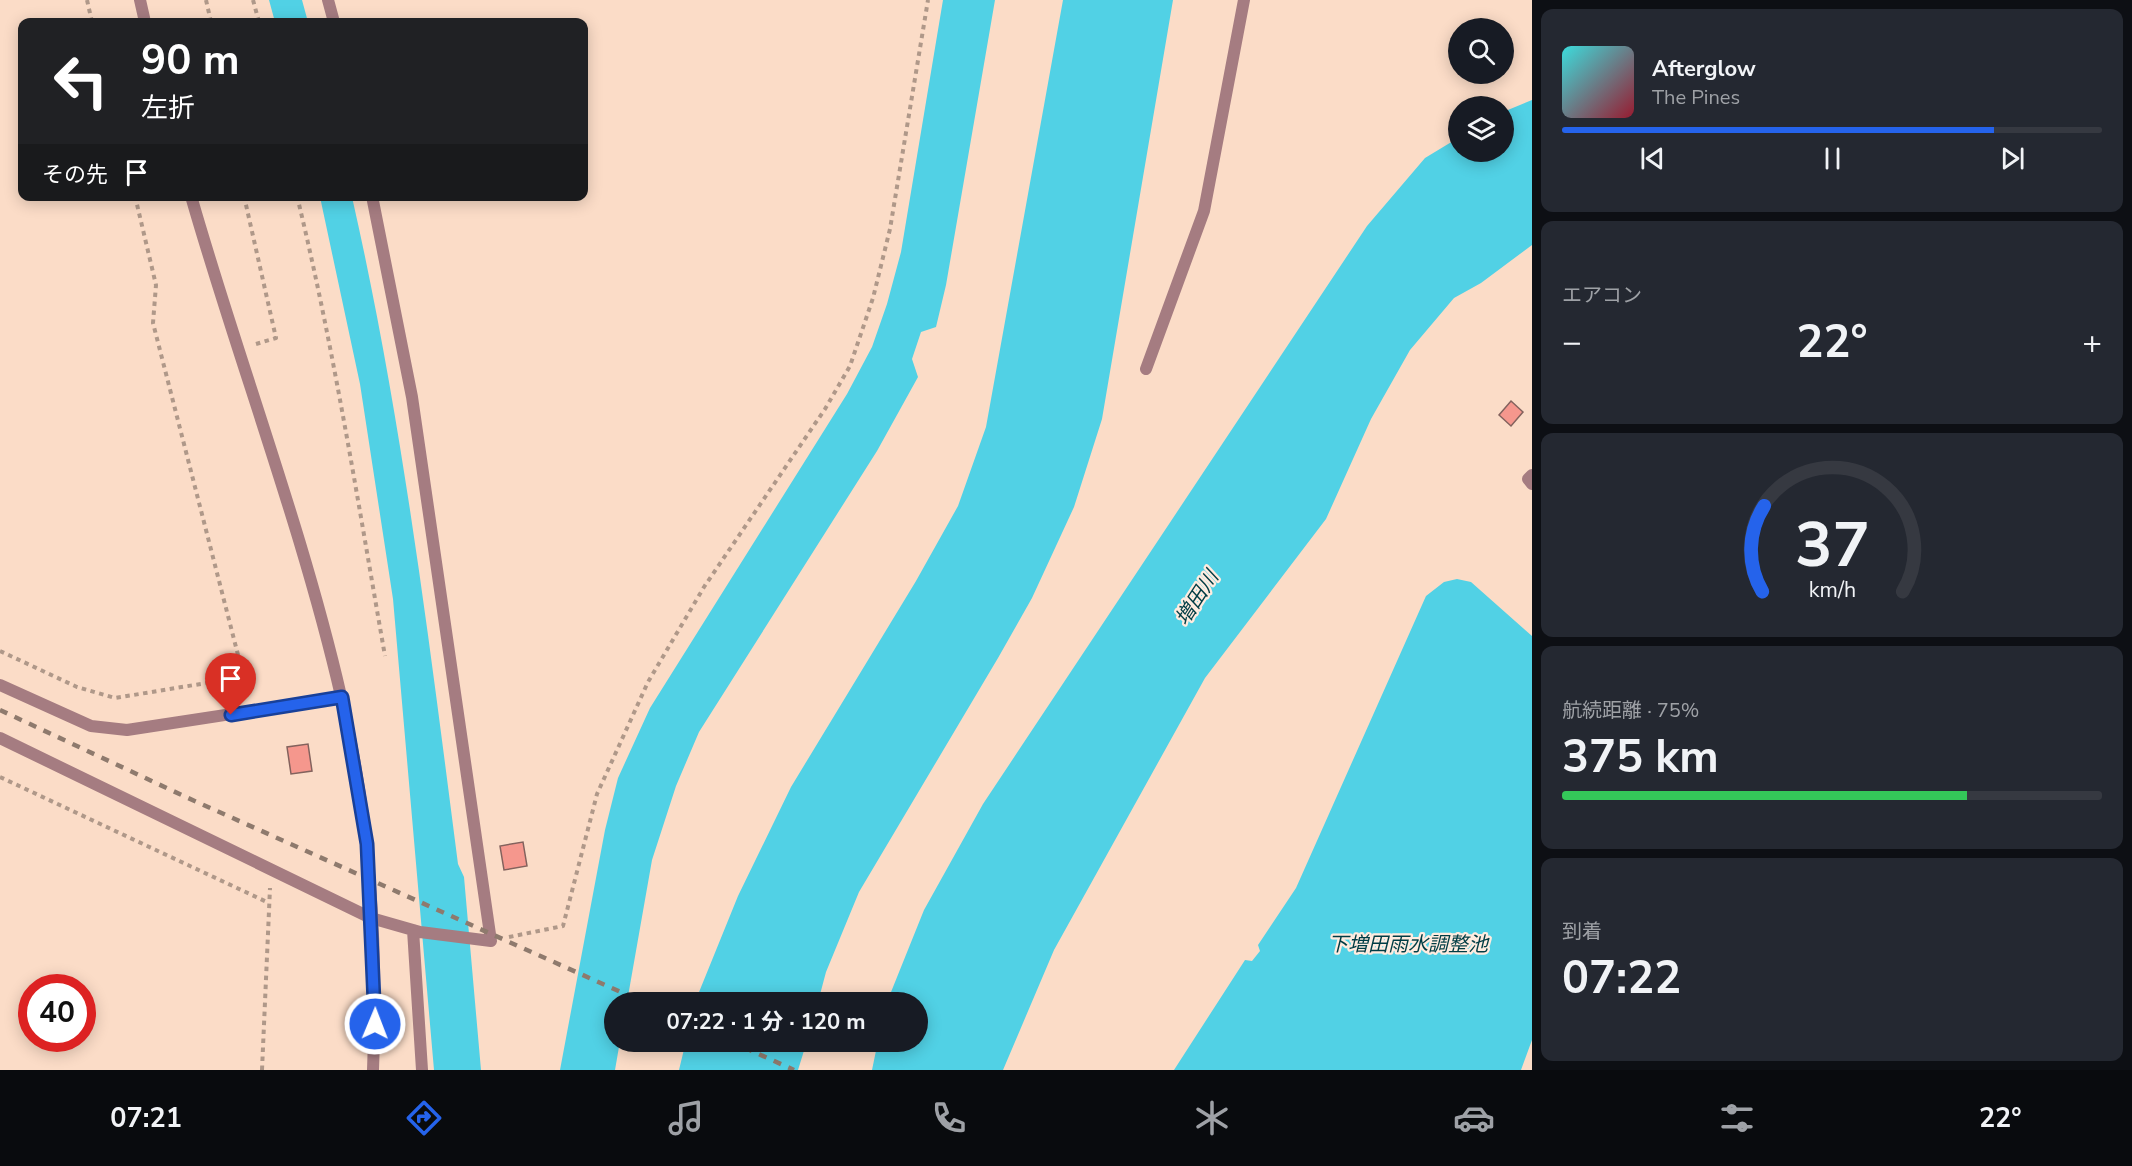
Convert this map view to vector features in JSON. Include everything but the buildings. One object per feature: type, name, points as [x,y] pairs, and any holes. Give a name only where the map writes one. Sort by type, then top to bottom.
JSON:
[{"type":"street","points":[[140,0],[144,18]]},
{"type":"street","points":[[328,0],[333,18]]},
{"type":"street","points":[[1146,369],[1204,211],[1244,0]]},
{"type":"street","points":[[193,201],[307,570],[342,697],[367,844],[376,1001],[373,1070]]},
{"type":"street","points":[[0,738],[371,918],[417,931],[486,941],[412,397],[373,201]]},
{"type":"street","points":[[1532,475],[1528,479],[1532,484]]},
{"type":"street","points":[[0,684],[91,726],[108,730],[127,730],[342,697]]},
{"type":"street","points":[[417,931],[422,1070]]},
{"type":"path","points":[[87,0],[91,18]]},
{"type":"path","points":[[206,0],[210,18]]},
{"type":"path","points":[[253,0],[258,18]]},
{"type":"path","points":[[486,941],[563,926],[597,794],[648,682],[704,587],[825,408],[850,366],[873,298],[890,229],[928,0]]},
{"type":"path","points":[[136,201],[156,285],[153,323],[252,712]]},
{"type":"path","points":[[238,350],[276,338],[245,201]]},
{"type":"path","points":[[298,201],[348,445],[385,656]]},
{"type":"path","points":[[0,651],[77,687],[115,698],[243,677]]},
{"type":"path","points":[[0,777],[269,903]]},
{"type":"path","points":[[262,1070],[271,869]]},
{"type":"water","points":[[269,0],[302,0],[307,18],[274,18]]},
{"type":"water","points":[[943,0],[995,0],[946,285],[936,327],[921,332],[912,359],[918,377],[877,451],[699,732],[676,786],[652,860],[629,992],[604,992],[604,1052],[618,1052],[615,1070],[560,1070],[605,830],[618,778],[650,708],[847,394],[872,347],[901,252]]},
{"type":"water","points":[[1063,0],[1173,0],[1102,419],[1074,507],[1032,598],[859,892],[826,972],[821,992],[699,992],[738,896],[791,787],[916,581],[958,506],[986,427]]},
{"type":"water","name":"増田川","points":[[1532,100],[1532,245],[1481,283],[1454,298],[1410,350],[1371,419],[1326,519],[1205,678],[1054,950],[1003,1070],[872,1070],[876,1052],[928,1052],[928,992],[891,992],[924,910],[983,804],[1367,226],[1425,158],[1448,144],[1448,162],[1514,162],[1514,107]]},
{"type":"water","points":[[321,201],[353,201],[386,363],[413,529],[458,864],[464,877],[481,1070],[434,1070],[393,599],[360,384]]},
{"type":"water","name":"下増田雨水調整池","points":[[1457,579],[1471,582],[1532,636],[1532,1040],[1521,1070],[1174,1070],[1245,960],[1252,961],[1260,951],[1258,945],[1296,888],[1426,596],[1444,582]]},
{"type":"water","points":[[683,1052],[804,1052],[798,1070],[679,1070]]},
{"type":"railway","points":[[0,710],[188,798],[621,992]]},
{"type":"railway","points":[[754,1052],[794,1070]]},
{"type":"route","points":[[231,715],[342,697],[367,844],[376,1001],[375,1024]]}]
